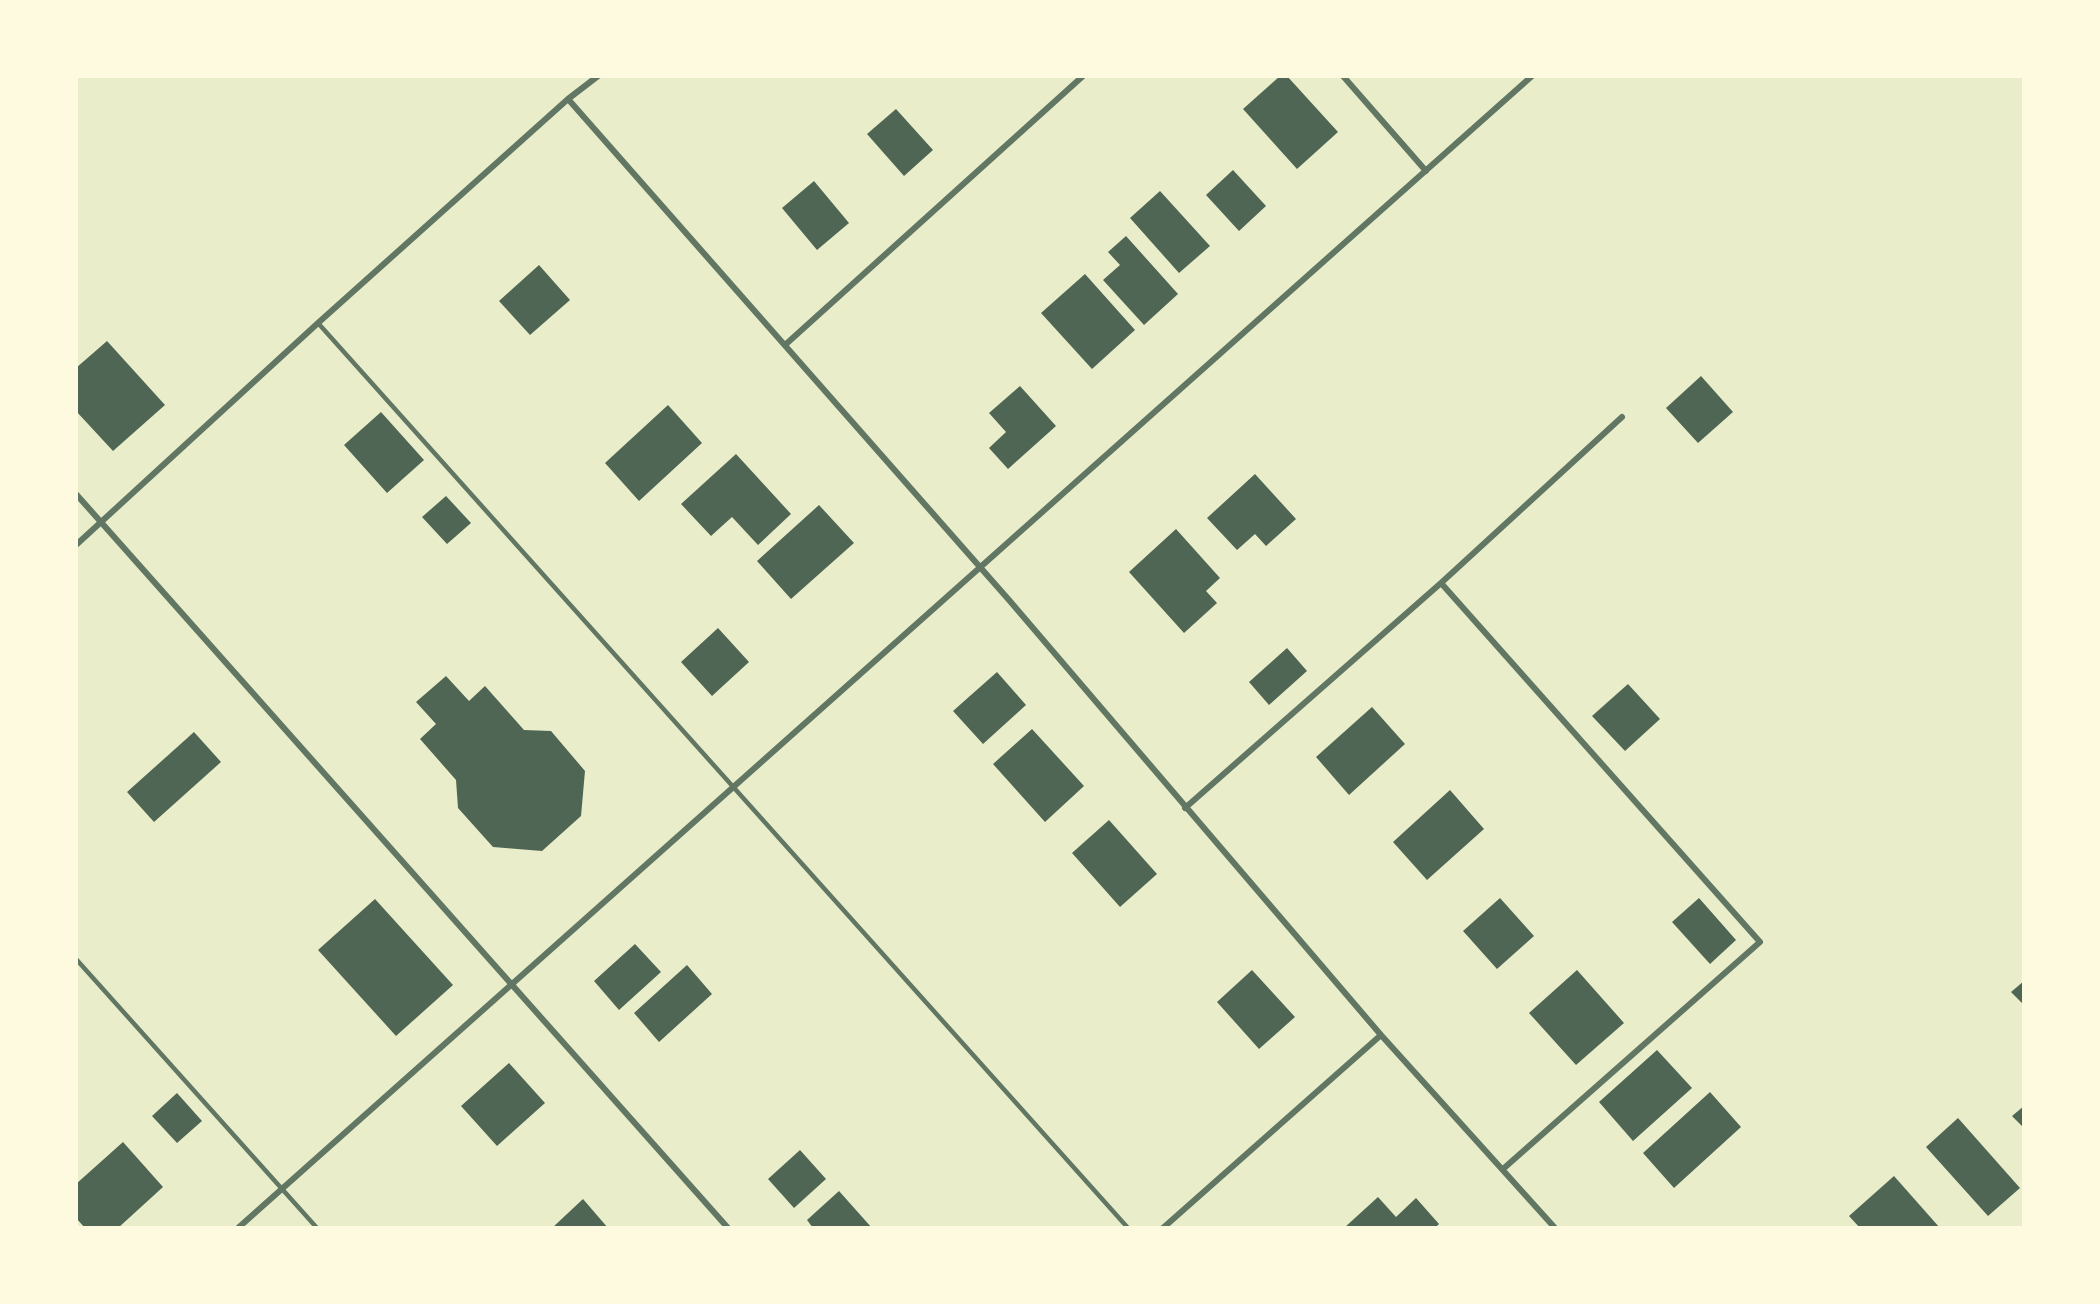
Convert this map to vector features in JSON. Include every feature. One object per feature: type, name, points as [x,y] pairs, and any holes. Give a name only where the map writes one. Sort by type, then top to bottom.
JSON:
[{"type":"street","points":[[76,545],[318,323],[568,99],[598,76]]},
{"type":"street","points":[[785,345],[1083,76]]},
{"type":"street","points":[[1343,76],[1426,171]]},
{"type":"street","points":[[238,1227],[1532,76]]},
{"type":"street","points":[[568,99],[979,567],[1381,1035],[1555,1227]]},
{"type":"street","points":[[1185,808],[1441,583],[1622,417]]},
{"type":"street","points":[[76,494],[728,1227]]},
{"type":"street","points":[[1441,583],[1760,942],[1503,1169]]},
{"type":"street","points":[[1163,1227],[1381,1035]]},
{"type":"lane","points":[[318,323],[1128,1227]]},
{"type":"lane","points":[[76,959],[317,1227]]},
{"type":"building","points":[[1280,76],[1287,76],[1338,132],[1297,169],[1243,109]]},
{"type":"building","points":[[896,109],[933,150],[904,176],[867,134]]},
{"type":"building","points":[[1233,170],[1266,206],[1239,231],[1206,195]]},
{"type":"building","points":[[814,181],[849,223],[817,250],[782,208]]},
{"type":"building","points":[[1160,191],[1210,246],[1179,273],[1130,218]]},
{"type":"building","points":[[1126,236],[1178,294],[1144,325],[1103,280],[1120,265],[1108,252]]},
{"type":"building","points":[[539,265],[570,300],[530,335],[499,301]]},
{"type":"building","points":[[1085,274],[1135,330],[1092,369],[1041,313]]},
{"type":"building","points":[[107,341],[165,405],[113,451],[76,411],[76,368]]},
{"type":"building","points":[[1701,376],[1733,412],[1698,443],[1666,408]]},
{"type":"building","points":[[1020,386],[1056,426],[1008,469],[989,448],[1006,432],[989,413]]},
{"type":"building","points":[[668,405],[702,443],[639,501],[605,463]]},
{"type":"building","points":[[381,412],[424,460],[387,493],[344,445]]},
{"type":"building","points":[[736,454],[791,514],[758,545],[732,517],[711,536],[681,504]]},
{"type":"building","points":[[1255,474],[1296,519],[1266,546],[1255,534],[1237,550],[1207,518]]},
{"type":"building","points":[[446,496],[471,523],[447,544],[422,517]]},
{"type":"building","points":[[819,505],[854,543],[791,599],[757,561]]},
{"type":"building","points":[[1176,529],[1220,578],[1206,591],[1217,603],[1184,633],[1129,572]]},
{"type":"building","points":[[718,628],[749,662],[712,696],[681,662]]},
{"type":"building","points":[[1287,648],[1307,671],[1269,705],[1249,682]]},
{"type":"building","points":[[997,672],[1026,705],[983,744],[953,711]]},
{"type":"building","points":[[446,676],[469,701],[485,686],[524,730],[551,731],[585,771],[581,816],[542,851],[493,847],[458,808],[456,780],[420,739],[436,724],[416,702]]},
{"type":"building","points":[[1628,684],[1660,719],[1625,751],[1592,716]]},
{"type":"building","points":[[1372,707],[1405,744],[1349,795],[1316,757]]},
{"type":"building","points":[[1032,729],[1084,786],[1045,822],[993,764]]},
{"type":"building","points":[[194,732],[221,762],[154,822],[127,792]]},
{"type":"building","points":[[1450,790],[1484,829],[1427,880],[1393,842]]},
{"type":"building","points":[[1109,820],[1157,874],[1120,907],[1072,853]]},
{"type":"building","points":[[1500,898],[1534,936],[1497,969],[1463,931]]},
{"type":"building","points":[[1699,898],[1736,940],[1710,964],[1672,922]]},
{"type":"building","points":[[375,899],[453,985],[396,1036],[318,950]]},
{"type":"building","points":[[635,944],[661,972],[619,1010],[594,981]]},
{"type":"building","points":[[687,965],[712,994],[659,1042],[634,1013]]},
{"type":"building","points":[[1252,970],[1295,1017],[1259,1049],[1217,1002]]},
{"type":"building","points":[[1577,970],[1624,1023],[1576,1065],[1529,1013]]},
{"type":"building","points":[[2024,981],[2024,1005],[2011,992]]},
{"type":"building","points":[[1657,1050],[1692,1088],[1633,1141],[1599,1102]]},
{"type":"building","points":[[509,1063],[545,1103],[497,1146],[461,1106]]},
{"type":"building","points":[[1710,1092],[1741,1127],[1674,1188],[1643,1153]]},
{"type":"building","points":[[177,1093],[202,1121],[177,1143],[152,1116]]},
{"type":"building","points":[[2024,1106],[2024,1128],[2012,1116]]},
{"type":"building","points":[[1958,1118],[2020,1188],[1988,1216],[1926,1147]]},
{"type":"building","points":[[123,1142],[163,1187],[118,1228],[85,1228],[76,1218],[76,1184]]},
{"type":"building","points":[[800,1150],[826,1179],[794,1208],[768,1179]]},
{"type":"building","points":[[1894,1176],[1940,1228],[1860,1228],[1849,1216]]},
{"type":"building","points":[[839,1191],[872,1228],[813,1228],[807,1220]]},
{"type":"building","points":[[1378,1197],[1396,1217],[1416,1198],[1439,1224],[1435,1228],[1344,1228]]},
{"type":"building","points":[[583,1199],[608,1228],[552,1228]]}]
